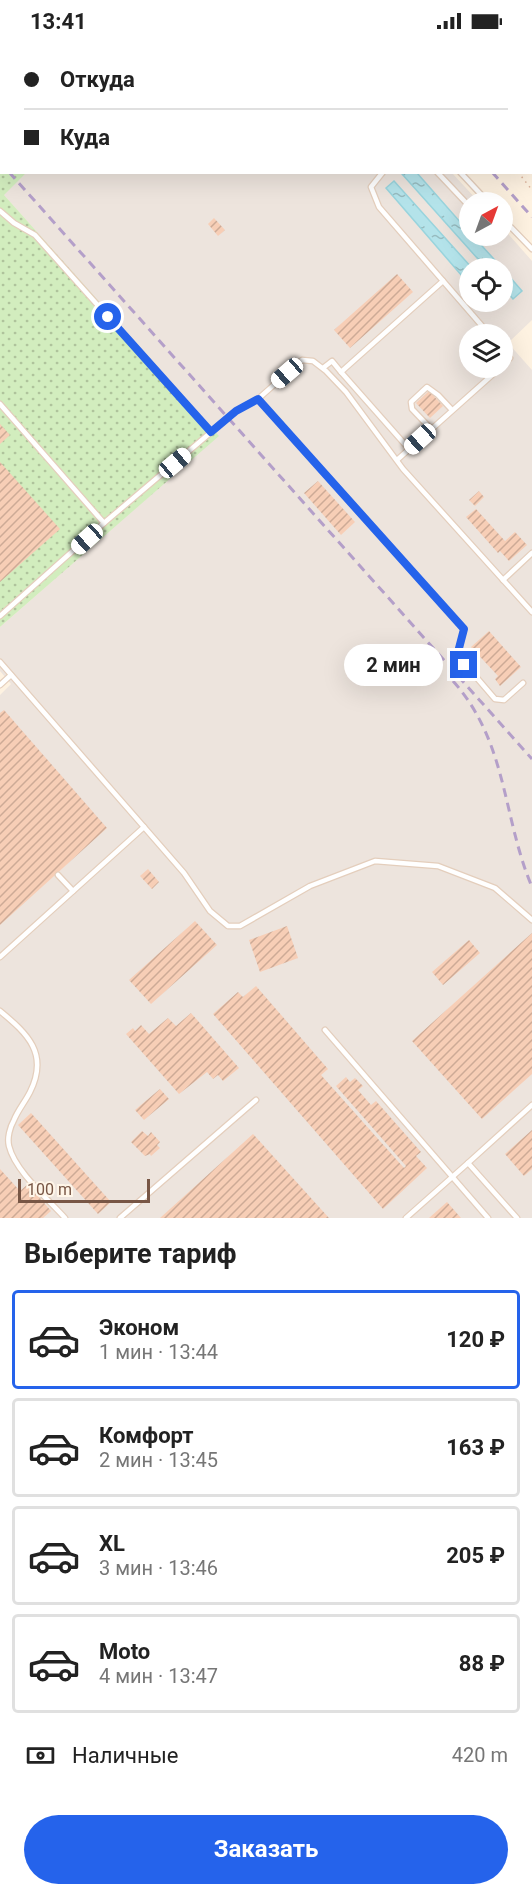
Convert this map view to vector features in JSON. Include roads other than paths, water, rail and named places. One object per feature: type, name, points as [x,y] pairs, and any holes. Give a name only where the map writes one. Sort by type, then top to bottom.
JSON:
[{"type":"lane","points":[[381,174],[371,187],[379,207],[480,324]]},
{"type":"lane","points":[[439,174],[459,195]]},
{"type":"lane","points":[[462,174],[479,192]]},
{"type":"lane","points":[[0,211],[14,223],[35,235],[211,432]]},
{"type":"lane","points":[[513,229],[532,249]]},
{"type":"lane","points":[[341,372],[443,281]]},
{"type":"lane","points":[[0,616],[211,432],[236,411],[258,399],[302,360],[313,361],[323,368],[346,392],[397,460],[532,612]]},
{"type":"lane","points":[[323,368],[332,361],[409,448]]},
{"type":"lane","points":[[397,460],[488,378]]},
{"type":"lane","points":[[431,429],[412,409],[411,402],[418,394],[427,387],[452,410]]},
{"type":"lane","points":[[258,399],[464,629],[458,652],[459,657],[495,699],[504,700],[523,683]]},
{"type":"lane","points":[[0,404],[104,523]]},
{"type":"lane","points":[[503,580],[532,553]]},
{"type":"lane","points":[[0,662],[184,873],[210,911],[228,926],[240,926],[310,886],[375,861],[438,866],[495,888],[532,920]]},
{"type":"lane","points":[[0,685],[11,675]]},
{"type":"lane","points":[[0,957],[144,827]]},
{"type":"lane","points":[[58,875],[74,891]]},
{"type":"lane","points":[[0,1011],[29,1039],[38,1056],[37,1074],[10,1128],[8,1144],[16,1162],[65,1218]]},
{"type":"lane","points":[[325,1030],[488,1218]]},
{"type":"lane","points":[[120,1218],[256,1100]]},
{"type":"lane","points":[[406,1218],[532,1105]]},
{"type":"lane","points":[[468,1163],[517,1218]]},
{"type":"water","points":[[402,174],[418,174],[459,221],[459,238]]},
{"type":"water","points":[[394,181],[463,258],[459,258],[459,272],[386,188]]},
{"type":"water","points":[[466,246],[482,246],[493,258],[477,258]]},
{"type":"water","points":[[513,281],[522,291],[513,299]]},
{"type":"railway","points":[[11,174],[532,759]]},
{"type":"railway","points":[[494,174],[532,217]]},
{"type":"railway","points":[[453,681],[471,705],[494,755],[522,860],[532,887]]}]
